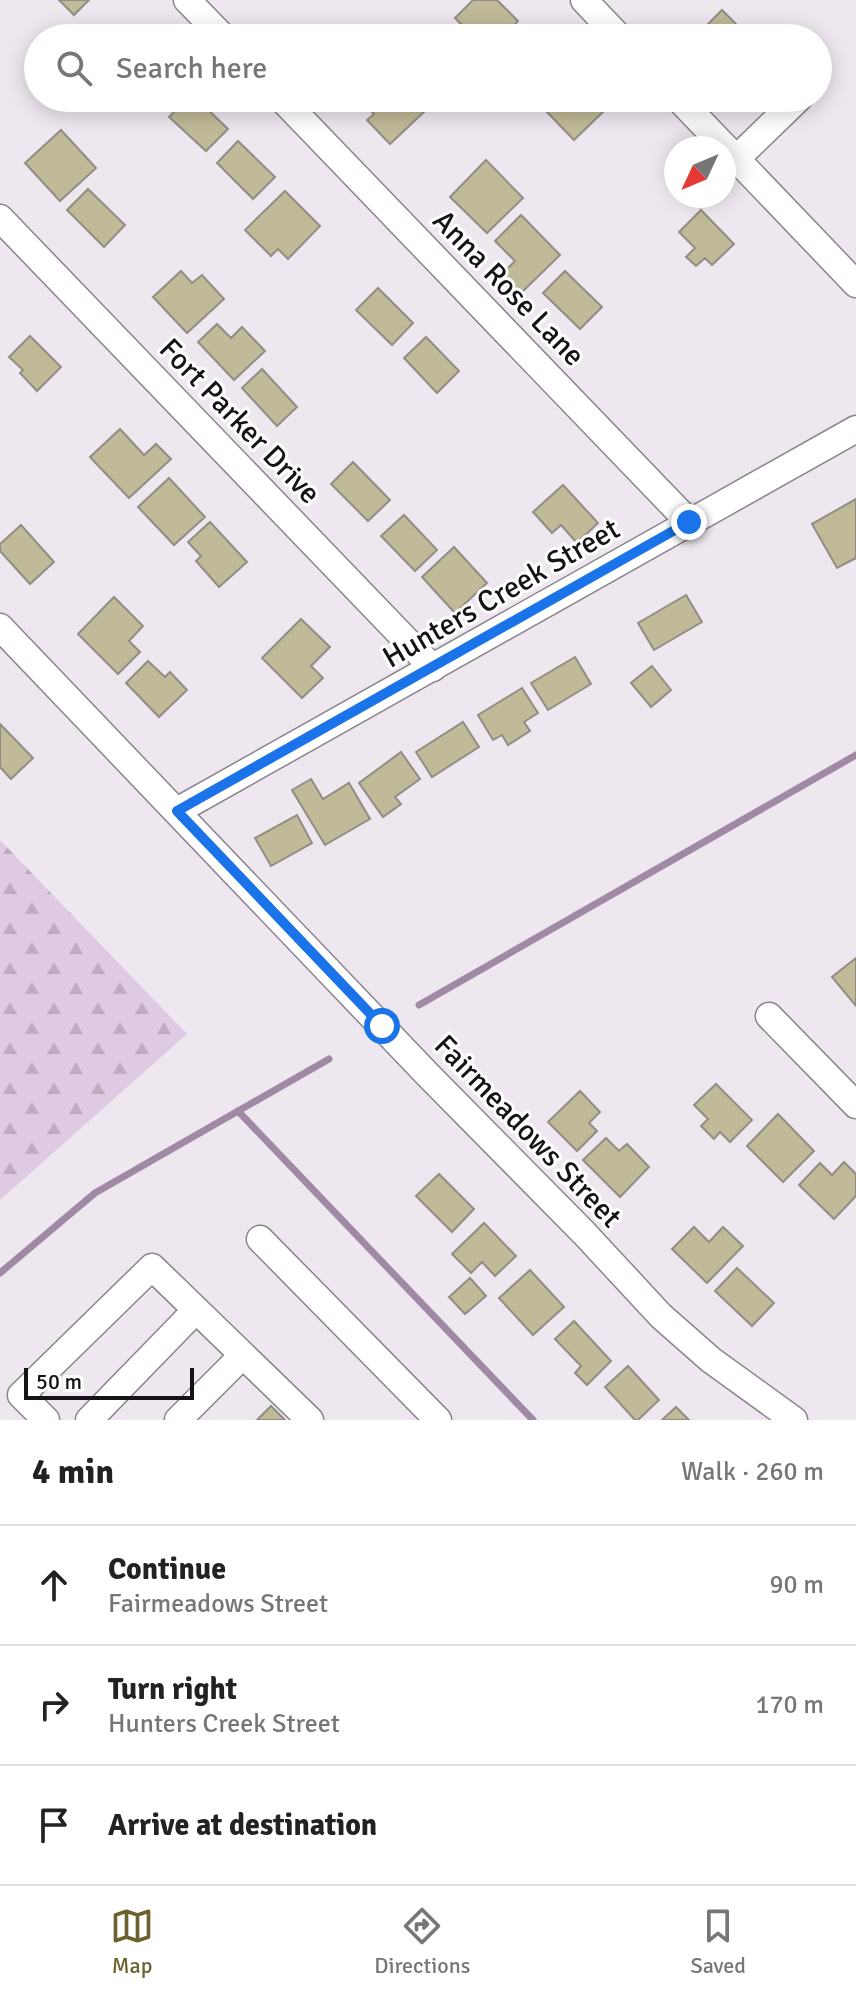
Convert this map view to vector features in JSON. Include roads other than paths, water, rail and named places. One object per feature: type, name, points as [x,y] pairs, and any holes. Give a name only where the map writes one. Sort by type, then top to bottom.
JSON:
[{"type":"street","points":[[187,0],[210,24]]},
{"type":"street","points":[[584,0],[607,24]]},
{"type":"street","name":"Anna Rose Lane","points":[[294,112],[689,522]]},
{"type":"street","points":[[691,112],[714,136]]},
{"type":"street","points":[[785,112],[736,159],[856,284]]},
{"type":"street","name":"Fort Parker Drive","points":[[0,218],[433,668]]},
{"type":"street","name":"Hunters Creek Street","points":[[177,811],[856,429]]},
{"type":"street","name":"Fairmeadows Street","points":[[0,627],[661,1316],[711,1360],[794,1420]]},
{"type":"street","points":[[769,1016],[856,1105]]},
{"type":"street","points":[[260,1239],[438,1420]]},
{"type":"street","points":[[46,1420],[21,1395],[152,1267],[310,1420]]},
{"type":"street","points":[[89,1420],[196,1310]]},
{"type":"street","points":[[178,1420],[242,1356]]},
{"type":"waterway","points":[[419,1005],[856,755]]},
{"type":"waterway","points":[[0,1273],[95,1193],[329,1059]]},
{"type":"waterway","points":[[238,1111],[533,1420]]}]
